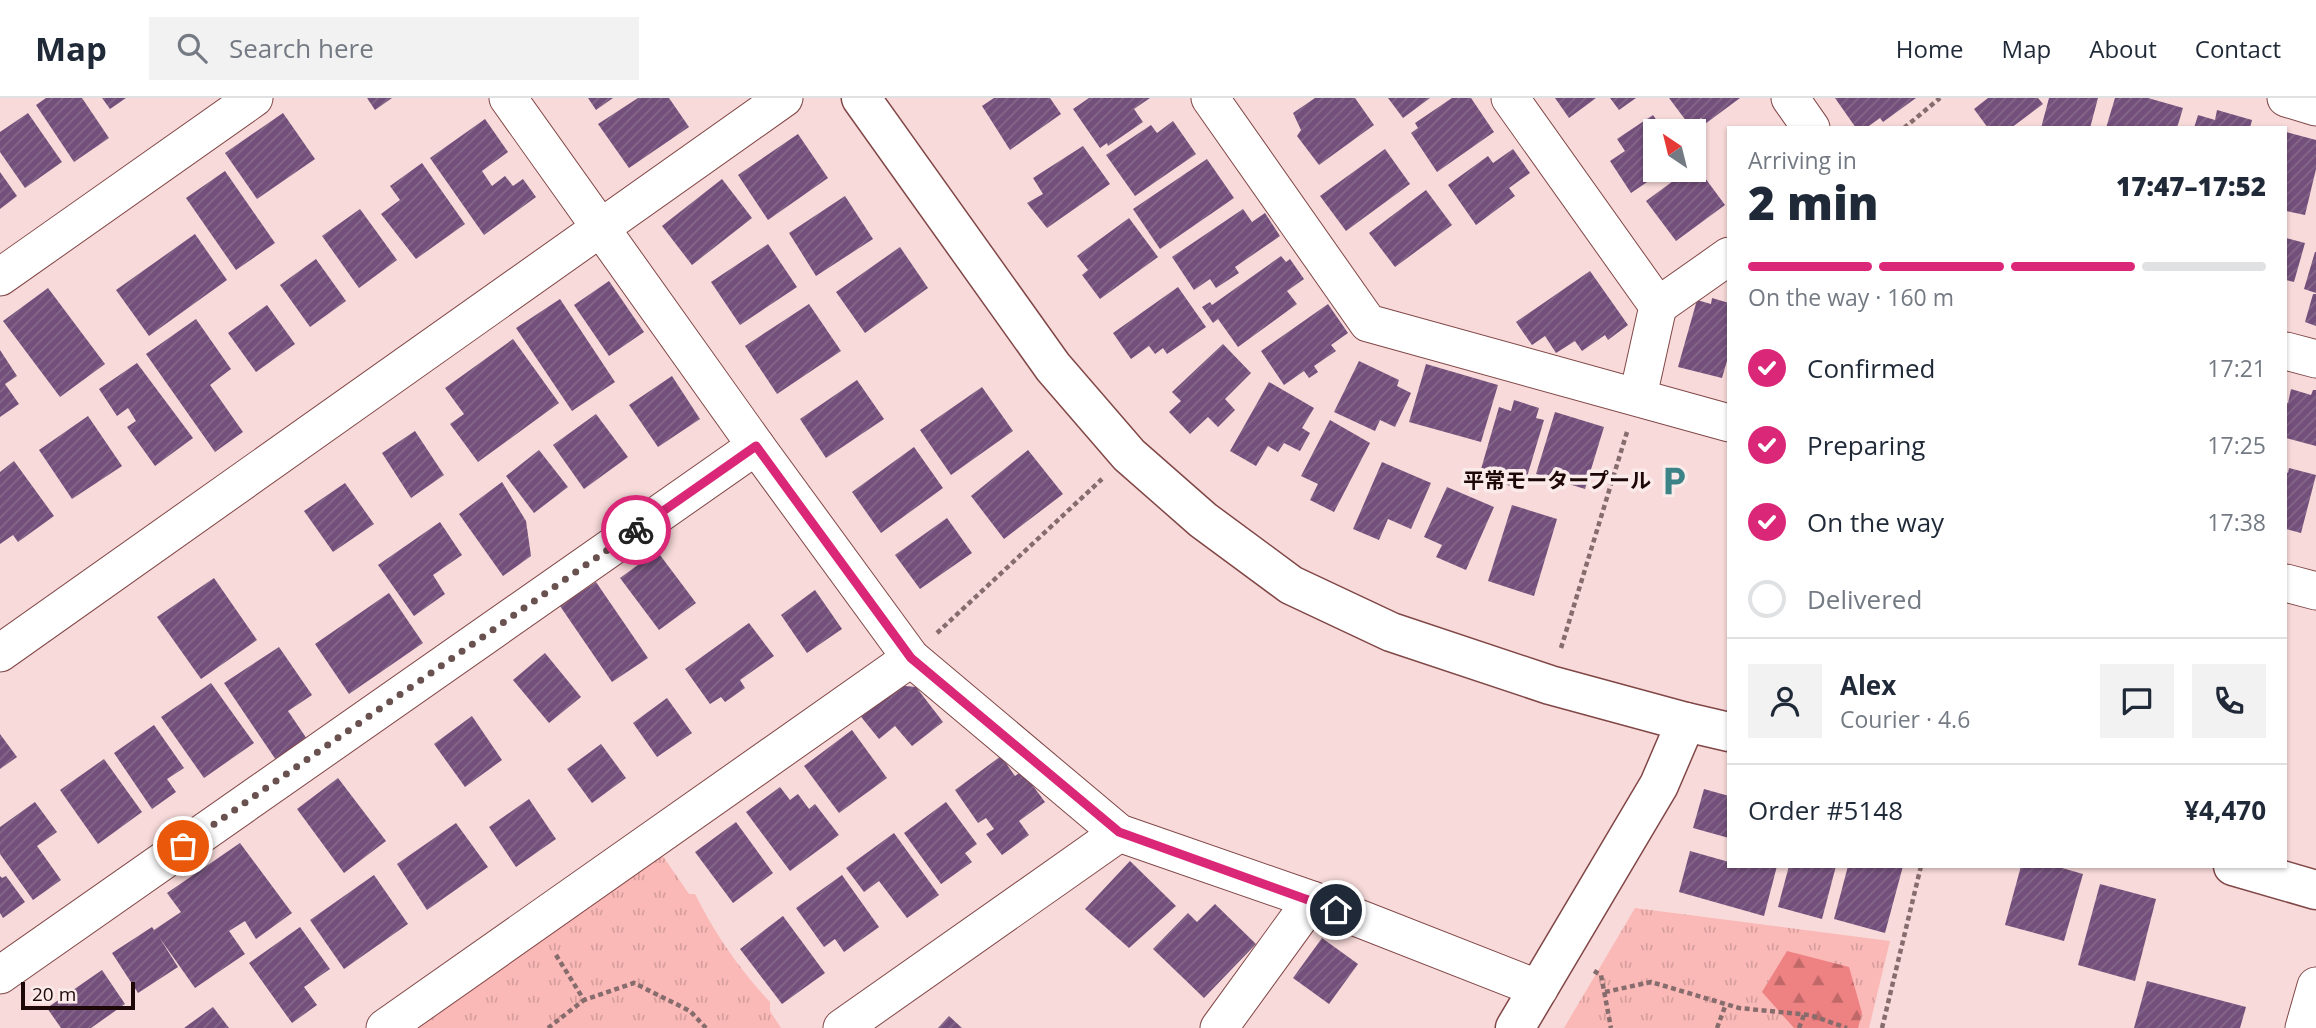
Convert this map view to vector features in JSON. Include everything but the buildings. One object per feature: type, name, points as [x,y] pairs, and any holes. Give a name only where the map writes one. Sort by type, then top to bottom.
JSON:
[{"type":"street","points":[[0,277],[254,98]]},
{"type":"street","points":[[508,98],[911,658],[1119,832],[1312,900],[1539,989]]},
{"type":"street","points":[[0,653],[784,98]]},
{"type":"street","points":[[861,98],[1053,367],[1129,455],[1203,520],[1291,585],[1391,632],[1550,685],[1727,732]]},
{"type":"street","points":[[1210,98],[1368,323],[1727,422]]},
{"type":"street","points":[[1510,98],[1658,306]]},
{"type":"street","points":[[1790,98],[1810,126]]},
{"type":"street","points":[[2286,98],[2316,107]]},
{"type":"street","points":[[1638,396],[1658,306],[1727,258]]},
{"type":"street","points":[[2287,351],[2316,359]]},
{"type":"street","points":[[0,975],[756,446]]},
{"type":"street","points":[[2287,583],[2316,592]]},
{"type":"street","points":[[384,1028],[911,658]]},
{"type":"street","points":[[1515,1028],[1659,785],[1686,722]]},
{"type":"street","points":[[842,1028],[1119,832]]},
{"type":"street","points":[[2241,868],[2316,890]]},
{"type":"street","points":[[1219,1028],[1312,900]]},
{"type":"street","points":[[2304,1028],[2316,985]]},
{"type":"path","points":[[1905,126],[1940,98]]},
{"type":"path","points":[[1561,649],[1638,396]]},
{"type":"path","points":[[911,658],[1103,479]]},
{"type":"path","points":[[1882,1028],[1921,868]]},
{"type":"path","points":[[535,923],[584,1000]]},
{"type":"path","points":[[1586,967],[1601,975],[1611,1028]]},
{"type":"path","points":[[1605,992],[1651,982],[1739,1008],[1804,1015],[1847,1028]]},
{"type":"path","points":[[548,1028],[584,1000],[634,983],[690,1011],[706,1028]]},
{"type":"path","points":[[1717,1028],[1726,1004]]},
{"type":"path","points":[[1800,1028],[1804,1015]]},
{"type":"green space","points":[[660,852],[689,894],[695,894],[728,951],[770,1002],[770,1011],[781,1028],[411,1028]]},
{"type":"green space","points":[[1635,908],[1890,941],[1869,1028],[1564,1028]]},
{"type":"green space","points":[[1787,951],[1849,967],[1862,1013],[1858,1028],[1794,1028],[1762,992]]},
{"type":"way so far","points":[[183,846],[636,530]]},
{"type":"place","name":"平常モータープール","points":[[1674,481]]},
{"type":"route","points":[[636,530],[756,446],[911,658],[1119,832],[1336,910]]}]
